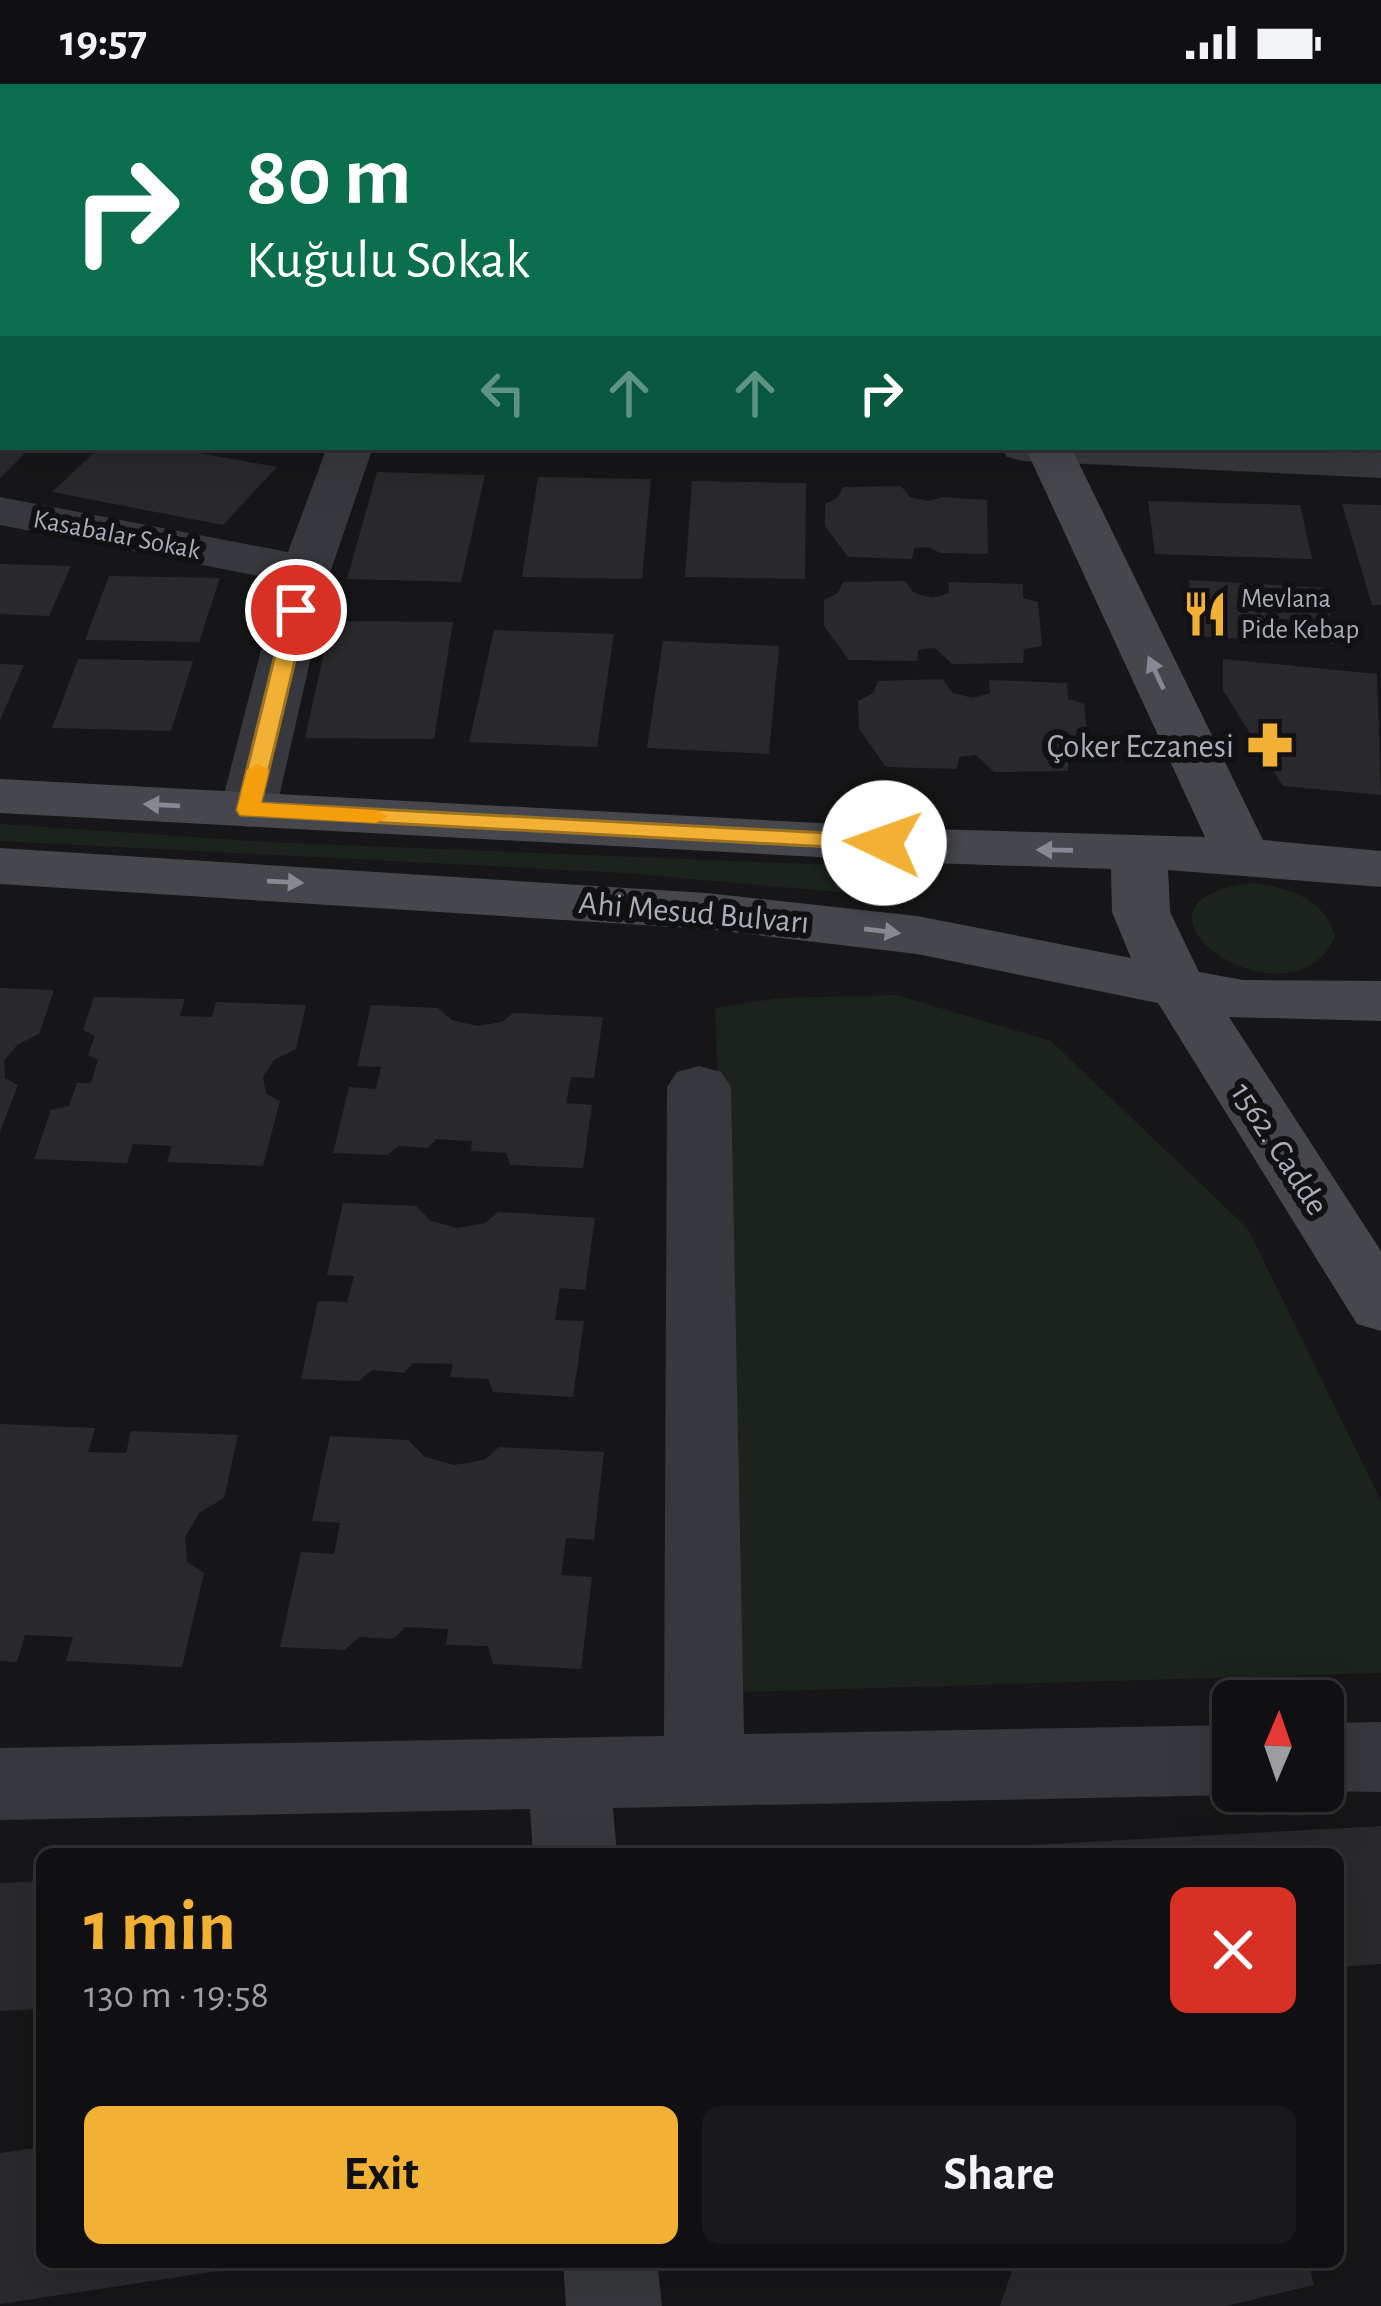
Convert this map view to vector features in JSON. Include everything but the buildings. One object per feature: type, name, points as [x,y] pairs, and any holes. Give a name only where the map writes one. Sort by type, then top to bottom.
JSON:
[{"type":"main road","points":[[1041,450],[1241,855]]},
{"type":"main road","points":[[0,796],[1241,855],[1372,882]]},
{"type":"main road","name":"1562. Cadde","points":[[1138,852],[1141,912],[1158,954],[1381,1306]]},
{"type":"main road","name":"Ahi Mesud Bulvarı","points":[[0,866],[485,893],[727,913],[938,939],[1180,991],[1260,1001],[1381,1001]]},
{"type":"street","points":[[248,810],[306,570],[349,450]]},
{"type":"street","points":[[1083,450],[1381,464]]},
{"type":"street","name":"Kasabalar Sokak","points":[[0,511],[306,570]]},
{"type":"street","points":[[0,535],[171,546]]},
{"type":"street","points":[[699,1087],[704,1773]]},
{"type":"street","points":[[1344,1758],[1381,1757]]},
{"type":"street","points":[[0,1784],[572,1815],[704,1773],[1212,1761]]},
{"type":"street","points":[[611,2268],[614,2306]]},
{"type":"shaded area","points":[[0,824],[267,842],[907,868],[904,898],[625,873],[0,841]]},
{"type":"shaded area","points":[[1253,883],[1304,897],[1323,913],[1335,937],[1312,964],[1280,974],[1247,969],[1217,954],[1197,934],[1193,913],[1209,894]]},
{"type":"shaded area","points":[[896,995],[1051,1041],[1248,1229],[1381,1501],[1381,1673],[741,1692],[715,1008],[779,998]]},
{"type":"slow traffic","points":[[258,770],[248,810],[376,816]]},
{"type":"place","name":"Mevlana Pide Kebap","points":[[1205,614]]},
{"type":"place","name":"Çoker Eczanesi","points":[[1270,745]]},
{"type":"route","points":[[296,610],[248,810],[884,843]]}]
